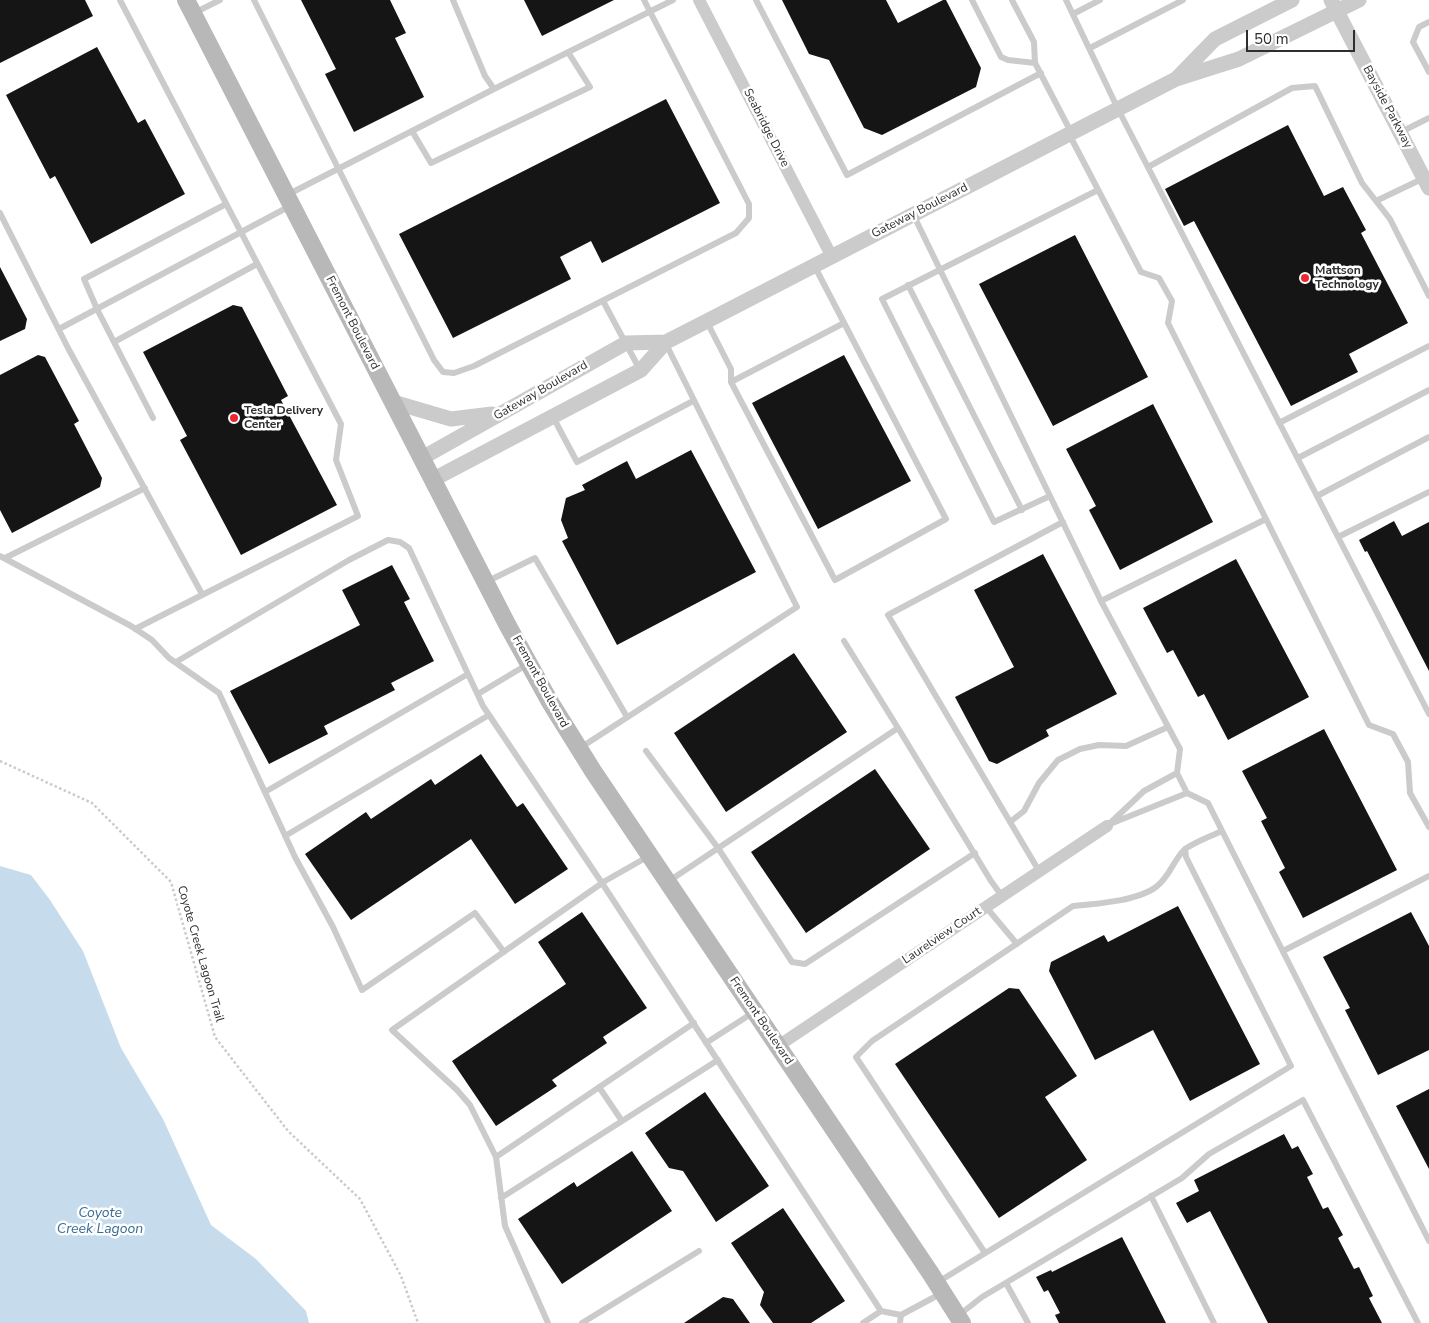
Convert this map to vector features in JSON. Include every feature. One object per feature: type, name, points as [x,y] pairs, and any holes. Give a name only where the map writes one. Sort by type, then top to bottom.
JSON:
[{"type":"main road","name":"Fremont Boulevard","points":[[189,7],[528,664],[579,748],[960,1320]]},
{"type":"street","name":"Seabridge Drive","points":[[699,0],[832,256]]},
{"type":"street","name":"Gateway Boulevard","points":[[1176,79],[1215,39],[1292,0]]},
{"type":"street","name":"Gateway Boulevard","points":[[434,479],[641,370],[666,342],[707,320],[1176,79],[1239,59],[1334,6],[1359,0]]},
{"type":"street","name":"Bayside Parkway","points":[[1334,6],[1426,183]]},
{"type":"street","name":"Gateway Boulevard","points":[[422,458],[626,343],[666,342]]},
{"type":"street","points":[[393,402],[451,419],[504,412]]},
{"type":"street","name":"Laurelview Court","points":[[778,1046],[1107,826]]},
{"type":"lane","points":[[120,0],[341,424],[336,460],[358,516],[135,629]]},
{"type":"lane","points":[[189,7],[220,0]]},
{"type":"lane","points":[[254,0],[434,360],[443,372],[454,373],[474,366],[736,234],[749,218],[749,204],[644,0]]},
{"type":"lane","points":[[453,0],[486,76],[494,89]]},
{"type":"lane","points":[[59,329],[241,233],[338,169],[673,0]]},
{"type":"lane","points":[[756,0],[847,175],[1040,74]]},
{"type":"lane","points":[[972,0],[1001,57],[1035,63]]},
{"type":"lane","points":[[1012,0],[1034,42],[1035,63],[1040,74],[1141,272],[1159,278],[1172,301],[1168,323],[1369,725],[1393,734],[1408,762],[1410,793],[1429,827]]},
{"type":"lane","points":[[1066,0],[1118,109],[1429,714]]},
{"type":"lane","points":[[1073,14],[1100,0]]},
{"type":"lane","points":[[1090,48],[1184,0]]},
{"type":"lane","points":[[1429,22],[1419,27],[1414,42],[1429,72]]},
{"type":"lane","points":[[412,131],[431,163],[590,87],[568,52]]},
{"type":"lane","points":[[1148,167],[1292,88],[1315,86],[1362,183],[1390,220],[1429,296]]},
{"type":"lane","points":[[1400,132],[1429,118]]},
{"type":"lane","points":[[1376,201],[1426,183]]},
{"type":"lane","points":[[1050,496],[994,522],[882,299],[1098,190]]},
{"type":"lane","points":[[153,418],[97,309],[84,279],[226,204]]},
{"type":"lane","points":[[0,213],[59,329],[202,594]]},
{"type":"lane","points":[[913,214],[1101,602],[1180,749],[1177,773],[1187,793],[1208,803],[1429,1242]]},
{"type":"lane","points":[[114,342],[257,264]]},
{"type":"lane","points":[[707,320],[731,369],[731,382],[836,580],[946,519],[814,265]]},
{"type":"lane","points":[[908,285],[1022,510]]},
{"type":"lane","points":[[603,301],[641,370]]},
{"type":"lane","points":[[731,382],[844,323]]},
{"type":"lane","points":[[579,748],[797,607],[693,401],[666,342]]},
{"type":"lane","points":[[1280,423],[1429,346]]},
{"type":"lane","points":[[1298,458],[1429,390]]},
{"type":"lane","points":[[552,416],[577,462],[693,401]]},
{"type":"lane","points":[[1317,496],[1429,437]]},
{"type":"lane","points":[[2,557],[144,488]]},
{"type":"lane","points":[[1338,537],[1429,492]]},
{"type":"lane","points":[[1101,602],[1266,518]]},
{"type":"lane","points":[[1039,871],[888,615],[1063,522]]},
{"type":"lane","points":[[176,662],[349,560],[388,540],[400,542],[409,548],[489,715],[602,883],[881,1311]]},
{"type":"lane","points":[[2,557],[135,629],[152,640],[176,662],[219,693],[285,836],[362,990],[475,913],[504,952]]},
{"type":"lane","points":[[486,582],[535,558],[627,717]]},
{"type":"lane","points":[[844,641],[1002,896]]},
{"type":"lane","points":[[478,694],[528,664]]},
{"type":"lane","points":[[265,792],[468,674]]},
{"type":"lane","points":[[285,836],[489,715]]},
{"type":"lane","points":[[1010,822],[1024,811],[1038,783],[1058,760],[1080,749],[1099,745],[1126,746],[1168,727]]},
{"type":"lane","points":[[668,881],[898,728]]},
{"type":"lane","points":[[646,751],[718,848],[792,962],[805,964],[975,853]]},
{"type":"lane","points":[[1107,826],[1144,791],[1177,773]]},
{"type":"lane","points":[[1107,826],[1187,793]]},
{"type":"lane","points":[[985,1253],[856,1057],[872,1042],[1073,906],[1134,896],[1156,887],[1169,872],[1184,849],[1222,831]]},
{"type":"lane","points":[[863,1323],[881,1311],[901,1315],[985,1253],[1291,1066],[1184,849]]},
{"type":"lane","points":[[548,1323],[505,1226],[496,1157],[470,1105],[457,1090],[392,1030],[602,883],[650,855]]},
{"type":"lane","points":[[1283,951],[1429,876]]},
{"type":"lane","points":[[986,907],[1017,944]]},
{"type":"lane","points":[[706,1043],[755,1012]]},
{"type":"lane","points":[[496,1157],[694,1023]]},
{"type":"lane","points":[[501,1198],[718,1060]]},
{"type":"lane","points":[[599,1087],[622,1121]]},
{"type":"lane","points":[[960,1320],[982,1297],[1182,1178],[1208,1154],[1302,1100],[1418,1323]]},
{"type":"lane","points":[[1151,1196],[1214,1323]]},
{"type":"lane","points":[[582,1323],[699,1251]]},
{"type":"lane","points":[[1006,1283],[1028,1323]]},
{"type":"lane","points":[[900,1323],[901,1315]]},
{"type":"path","name":"Coyote Creek Lagoon Trail","points":[[0,761],[92,803],[171,882],[215,1037],[288,1131],[360,1199],[401,1276],[418,1323]]},
{"type":"water","name":"Coyote Creek Lagoon","points":[[0,866],[31,875],[50,900],[83,951],[121,1048],[163,1119],[211,1225],[256,1259],[306,1311],[309,1323],[0,1323]]},
{"type":"building","points":[[0,0],[85,0],[93,16],[0,63]]},
{"type":"building","points":[[301,0],[390,0],[406,33],[395,38],[424,97],[354,132],[325,74],[336,69]]},
{"type":"building","points":[[524,0],[614,0],[542,36]]},
{"type":"building","points":[[782,0],[886,0],[898,23],[946,0],[981,68],[976,87],[882,135],[864,128],[829,60],[809,54]]},
{"type":"building","points":[[97,47],[138,123],[145,119],[185,194],[91,244],[55,176],[50,179],[6,95]]},
{"type":"building","points":[[666,99],[720,203],[602,263],[591,241],[560,257],[571,279],[453,338],[399,234]]},
{"type":"building","name":"Mattson Technology","points":[[1288,125],[1324,196],[1343,187],[1366,230],[1361,233],[1408,323],[1349,354],[1358,372],[1291,406],[1194,221],[1184,226],[1165,189]]},
{"type":"building","points":[[1075,235],[1148,377],[1053,426],[979,284]]},
{"type":"building","points":[[0,267],[27,319],[25,329],[0,341]]},
{"type":"building","name":"Tesla Delivery Center","points":[[233,305],[242,307],[288,396],[281,400],[337,505],[241,555],[180,440],[187,436],[143,352]]},
{"type":"building","points":[[38,355],[45,357],[79,421],[74,424],[102,478],[100,487],[12,533],[0,510],[0,375]]},
{"type":"building","points":[[844,355],[911,481],[818,529],[752,403]]},
{"type":"building","points":[[1153,404],[1213,522],[1120,570],[1089,510],[1096,506],[1066,449]]},
{"type":"building","points":[[691,450],[756,572],[617,645],[562,541],[568,538],[561,520],[566,498],[585,490],[582,485],[627,461],[636,479]]},
{"type":"building","points":[[1394,521],[1402,536],[1429,522],[1429,671],[1367,551],[1365,552],[1359,540]]},
{"type":"building","points":[[1043,554],[1117,694],[1046,730],[1049,736],[997,764],[989,761],[955,697],[1014,667],[974,590]]},
{"type":"building","points":[[1236,559],[1309,697],[1228,740],[1204,694],[1198,697],[1173,650],[1167,653],[1143,608]]},
{"type":"building","points":[[392,565],[410,599],[404,602],[434,661],[391,683],[395,690],[324,726],[328,734],[269,764],[230,691],[360,625],[342,590]]},
{"type":"building","points":[[794,653],[847,732],[726,812],[674,733]]},
{"type":"building","points":[[1324,729],[1397,870],[1303,918],[1279,872],[1285,868],[1261,821],[1267,818],[1242,771]]},
{"type":"building","points":[[481,754],[517,807],[523,803],[568,869],[515,904],[471,839],[351,920],[305,854],[366,812],[371,819],[431,779],[435,785]]},
{"type":"building","points":[[875,769],[930,849],[806,933],[751,852]]},
{"type":"building","points":[[1178,906],[1260,1064],[1190,1101],[1153,1030],[1095,1060],[1049,971],[1051,962],[1104,935],[1108,942]]},
{"type":"building","points":[[582,912],[647,1008],[603,1037],[607,1043],[552,1080],[557,1086],[496,1126],[452,1061],[566,984],[538,942]]},
{"type":"building","points":[[1411,912],[1429,946],[1429,1050],[1378,1075],[1345,1010],[1350,1008],[1323,957]]},
{"type":"building","points":[[1009,988],[1019,989],[1077,1076],[1045,1097],[1087,1160],[999,1218],[895,1064]]},
{"type":"building","points":[[1429,1089],[1429,1169],[1396,1106]]},
{"type":"building","points":[[705,1092],[769,1186],[716,1222],[683,1171],[669,1168],[645,1133]]},
{"type":"building","points":[[1284,1134],[1292,1149],[1298,1146],[1313,1174],[1307,1177],[1323,1209],[1328,1207],[1343,1235],[1338,1238],[1354,1269],[1359,1267],[1373,1296],[1369,1298],[1382,1323],[1268,1323],[1210,1211],[1187,1223],[1176,1203],[1199,1191],[1194,1180]]},
{"type":"building","points":[[632,1151],[672,1211],[562,1284],[518,1219],[574,1182],[577,1187]]},
{"type":"building","points":[[783,1208],[845,1301],[811,1323],[773,1323],[760,1305],[764,1292],[731,1243]]},
{"type":"building","points":[[1122,1237],[1166,1323],[1059,1323],[1055,1315],[1060,1313],[1048,1290],[1044,1292],[1036,1277],[1051,1270],[1052,1272]]},
{"type":"building","points":[[723,1297],[733,1299],[750,1323],[684,1323]]},
{"type":"place","name":"Mattson Technology","points":[[1305,278]]},
{"type":"place","name":"Tesla Delivery Center","points":[[234,418]]}]
